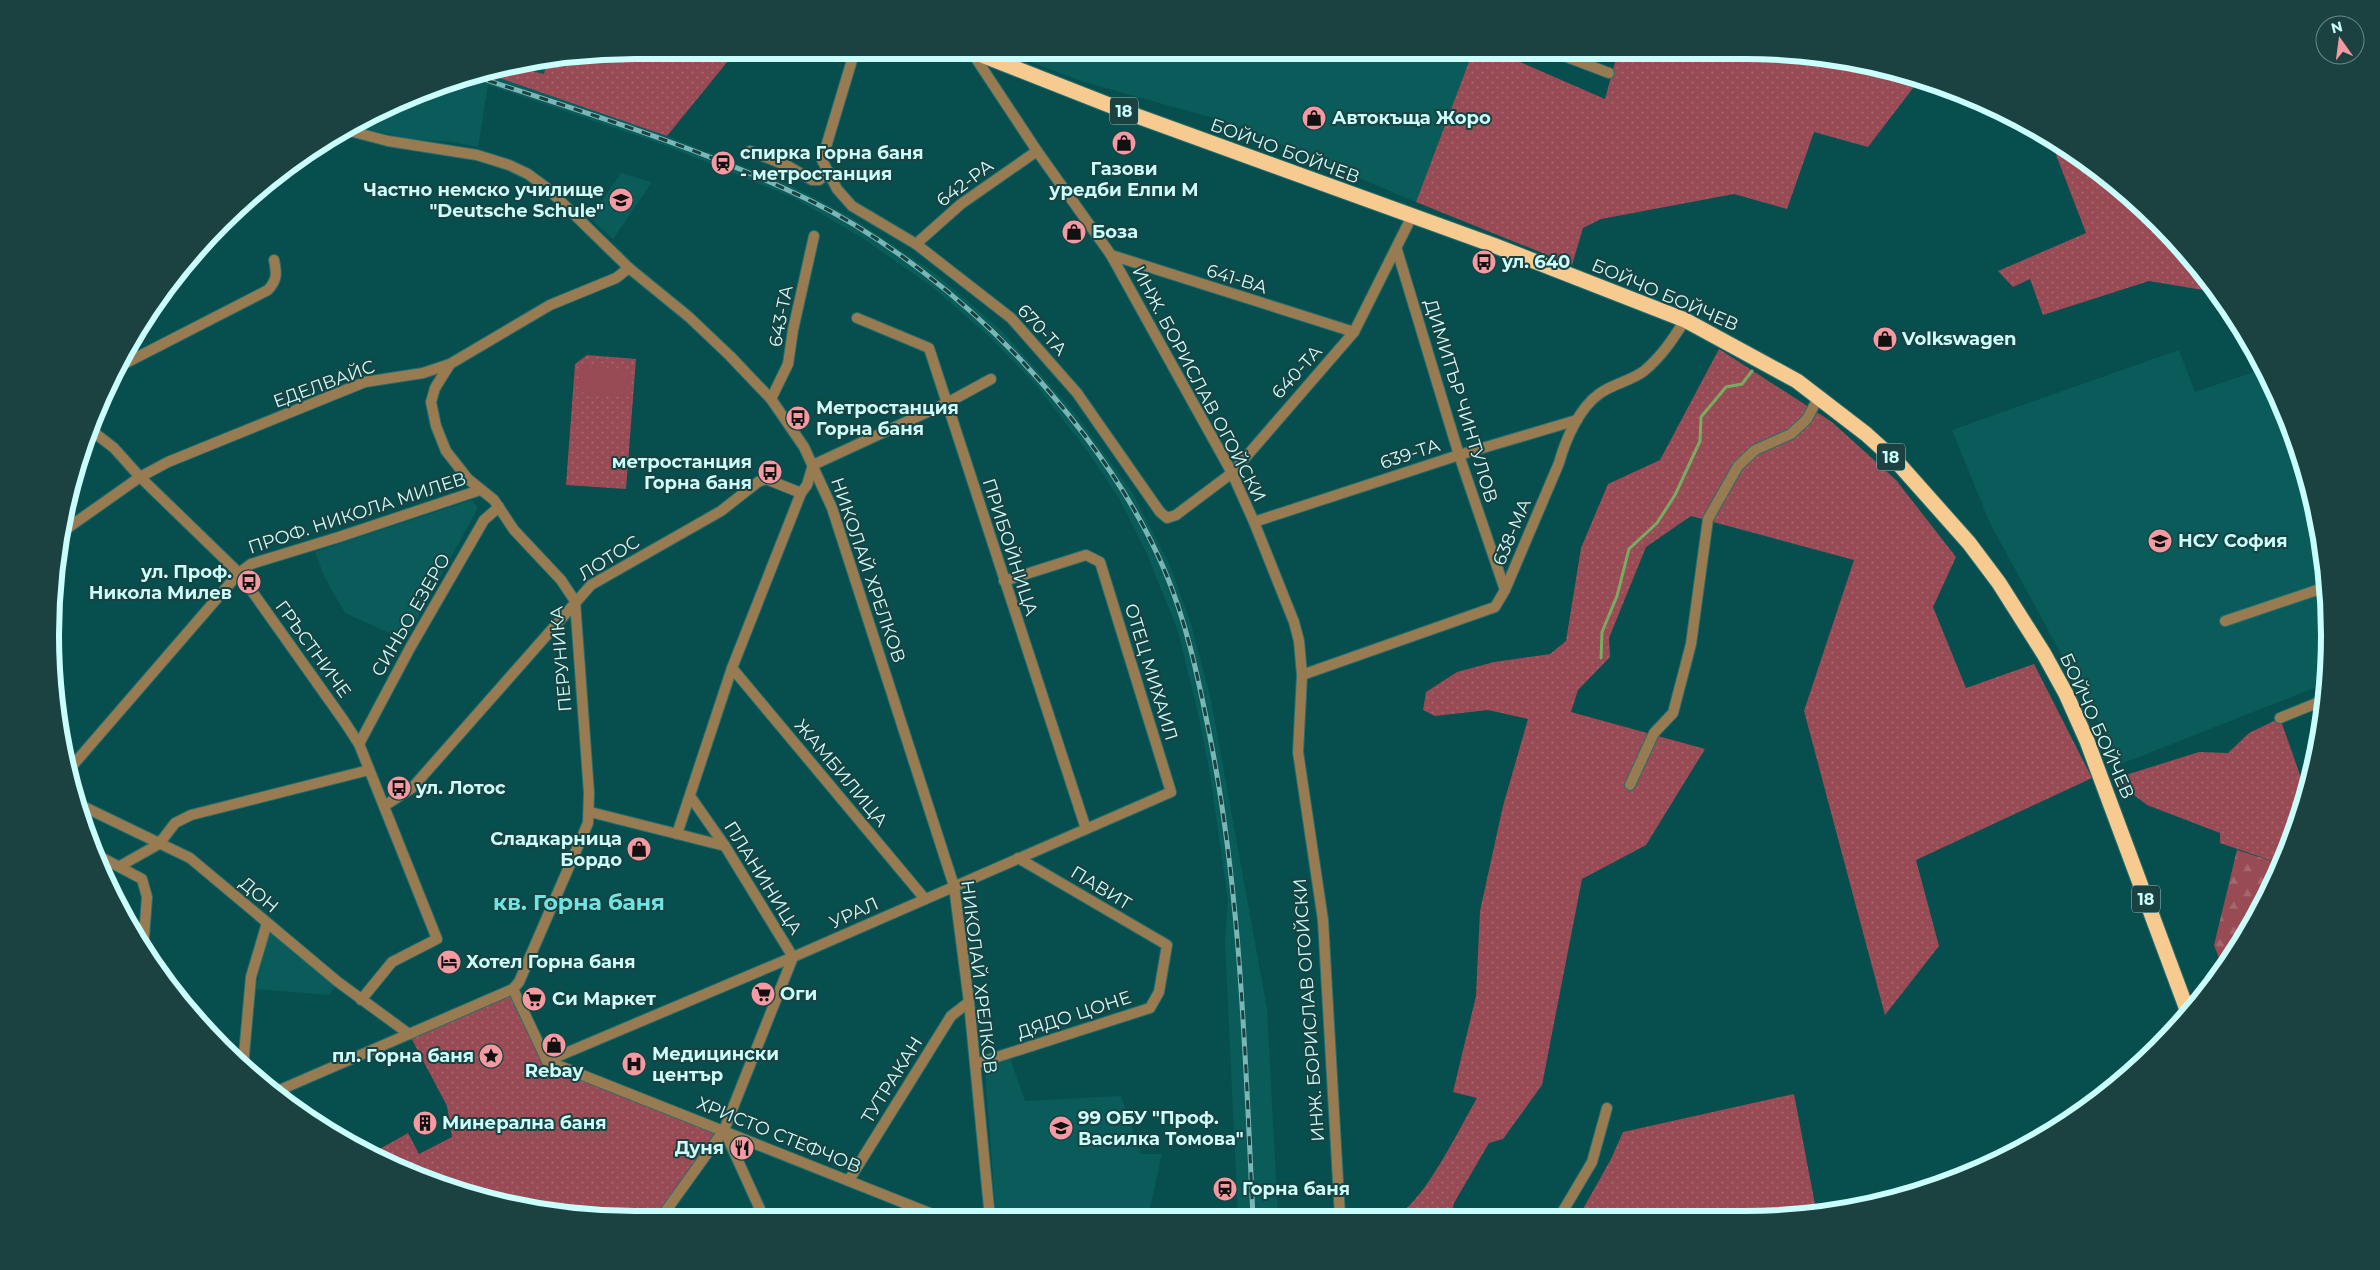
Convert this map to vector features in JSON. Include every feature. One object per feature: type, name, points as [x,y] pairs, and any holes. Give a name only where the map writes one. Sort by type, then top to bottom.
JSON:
[{"type":"highway","name":"БОЙЧО БОЙЧЕВ","points":[[991,59],[1138,116],[1412,216],[1685,320],[1797,381],[1866,434],[1897,462],[1969,543],[2031,632],[2066,694],[2087,741],[2186,1006]]},
{"type":"street","points":[[750,151],[788,166],[812,180],[819,180],[829,172],[822,160],[852,59]]},
{"type":"street","name":"ИНЖ. БОРИСЛАВ ОГОЙСКИ","points":[[975,59],[1037,151],[1112,256],[1232,473],[1294,622],[1299,641],[1302,675],[1298,752],[1323,920],[1340,1211]]},
{"type":"street","points":[[1572,59],[1609,73]]},
{"type":"street","name":"НИКОЛАЙ ХРЕЛКОВ","points":[[354,132],[388,141],[477,155],[519,169],[547,188],[629,268],[702,330],[771,399],[786,419],[813,465],[832,508],[954,886],[969,1002],[989,1211]]},
{"type":"street","name":"642-РА","points":[[916,244],[961,204],[1037,151]]},
{"type":"street","name":"670-ТА","points":[[829,172],[838,189],[852,206],[916,244],[1011,318],[1077,393],[1160,512],[1167,518]]},
{"type":"street","name":"640-ТА","points":[[1167,518],[1190,505],[1232,473],[1354,332],[1397,250],[1412,216]]},
{"type":"street","name":"643-ТА","points":[[771,399],[788,364],[793,330],[814,236]]},
{"type":"street","name":"ДИМИТЪР ЧИНТУЛОВ","points":[[1397,250],[1460,455],[1505,590]]},
{"type":"street","name":"641-ВА","points":[[1112,256],[1354,332]]},
{"type":"street","points":[[128,362],[268,290],[277,274],[274,260]]},
{"type":"street","name":"ЕДЕЛВАЙС","points":[[69,527],[140,477],[214,442],[365,382],[423,373],[450,364],[550,305],[616,278],[629,268]]},
{"type":"street","name":"ПРИБОЙНИЦА","points":[[857,318],[929,348],[1086,829]]},
{"type":"street","name":"638-МА","points":[[1302,675],[1495,607],[1505,590],[1565,443],[1577,420],[1597,394],[1642,372],[1657,359],[1669,345],[1685,320]]},
{"type":"street","name":"ПЕРУНИКА","points":[[450,364],[434,388],[431,409],[449,456],[468,480],[480,490],[490,495],[514,530],[561,580],[575,601],[590,812],[588,823],[563,884],[519,982],[513,989]]},
{"type":"street","points":[[677,834],[732,668],[801,493],[807,485],[813,465],[947,404],[991,379]]},
{"type":"street","points":[[1630,786],[1654,732],[1673,712],[1691,644],[1708,519],[1738,466],[1755,450],[1791,434],[1807,419],[1818,398]]},
{"type":"street","name":"639-ТА","points":[[1254,522],[1460,455],[1577,420]]},
{"type":"street","name":"ГРЪСТНИЧЕ","points":[[95,434],[114,448],[140,477],[239,573],[359,744],[437,939],[392,962],[360,1000]]},
{"type":"street","name":"ЛОТОС","points":[[384,806],[412,788],[584,591],[600,579],[721,511],[758,482],[766,480],[801,493]]},
{"type":"street","name":"ПРОФ. НИКОЛА МИЛЕВ","points":[[74,765],[239,573],[251,564],[480,490]]},
{"type":"street","name":"СИНЬО ЕЗЕРО","points":[[359,744],[410,648],[484,520],[499,507]]},
{"type":"street","name":"ОТЕЦ МИХАИЛ","points":[[1004,581],[1086,555],[1100,562],[1172,792]]},
{"type":"street","points":[[2225,621],[2319,589]]},
{"type":"street","name":"ЖАМБИЛИЦА","points":[[732,668],[926,899]]},
{"type":"street","points":[[2280,718],[2317,703]]},
{"type":"street","points":[[120,866],[159,844],[175,823],[190,815],[369,770]]},
{"type":"street","name":"УРАЛ","points":[[547,1061],[793,957],[1172,792]]},
{"type":"street","name":"ПЛАНИНИЦА","points":[[666,1211],[724,1130],[793,957],[724,846],[690,796]]},
{"type":"street","name":"ДОН","points":[[85,808],[190,858],[360,1000],[409,1034]]},
{"type":"street","points":[[590,812],[724,846]]},
{"type":"street","name":"ПАВИТ","points":[[1018,858],[1167,946]]},
{"type":"street","points":[[104,859],[142,879],[147,897],[144,936]]},
{"type":"street","points":[[244,1057],[251,977],[267,924]]},
{"type":"street","name":"ДЯДО ЦОНЕ","points":[[975,1064],[1150,1008],[1159,992],[1167,946]]},
{"type":"street","points":[[281,1089],[513,989],[547,1061]]},
{"type":"street","name":"ТУТРАКАН","points":[[849,1180],[951,1016],[969,1002]]},
{"type":"street","name":"ХРИСТО СТЕФЧОВ","points":[[547,1061],[925,1211]]},
{"type":"street","points":[[1563,1211],[1592,1162],[1607,1108]]},
{"type":"street","points":[[724,1130],[761,1211]]},
{"type":"shaded area","points":[[1023,59],[1470,59],[1416,202],[1228,122],[1084,82]]},
{"type":"shaded area","points":[[546,66],[544,74],[526,70]]},
{"type":"shaded area","points":[[494,76],[667,136],[792,186],[849,216],[936,274],[1003,332],[1075,413],[1132,492],[1170,566],[1191,624],[1211,700],[1267,1009],[1278,1211],[1238,1211],[1225,941],[1228,899],[1210,774],[1199,717],[1178,631],[1147,554],[1119,498],[1086,449],[1036,385],[990,337],[931,286],[861,237],[794,198],[664,145],[488,85],[478,147],[450,142],[411,139],[362,128],[414,103],[450,89]]},
{"type":"shaded area","name":"Частно немско училище \"Deutsche Schule\"","points":[[621,173],[652,182],[613,239],[590,218]]},
{"type":"shaded area","name":"НСУ София","points":[[2179,350],[2195,392],[2257,371],[2291,450],[2302,486],[2310,523],[2320,597],[2321,635],[2319,686],[2121,764],[1990,523],[1952,430]]},
{"type":"shaded area","points":[[472,500],[478,508],[405,640],[345,613],[325,578],[315,552]]},
{"type":"shaded area","points":[[270,920],[340,979],[329,995],[256,989]]},
{"type":"shaded area","name":"99 ОБУ \"Проф. Василка Томова\"","points":[[1010,1058],[1025,1101],[1121,1096],[1141,1154],[1162,1154],[1149,1211],[995,1211],[985,1069]]},
{"type":"green space","points":[[730,59],[667,136],[494,76],[526,70],[544,74],[546,66],[597,60]]},
{"type":"green space","points":[[1470,59],[1513,59],[1605,99],[1616,59],[1783,60],[1857,70],[1916,85],[1868,147],[1814,132],[1787,209],[1734,194],[1601,219],[1583,228],[1572,265],[1416,202]]},
{"type":"green space","points":[[2051,147],[2096,178],[2125,202],[2178,255],[2207,291],[2149,281],[2043,315],[2030,279],[2013,287],[1998,271],[2086,233],[2055,152]]},
{"type":"green space","points":[[1719,349],[1832,422],[1896,480],[1956,557],[1933,607],[1966,688],[2034,664],[2092,778],[1916,860],[1939,946],[1885,1015],[1804,711],[1854,560],[1691,516],[1646,547],[1609,638],[1610,657],[1578,690],[1571,712],[1705,749],[1646,845],[1582,879],[1542,1085],[1503,1139],[1489,1143],[1454,1203],[1452,1211],[1403,1211],[1430,1179],[1477,1098],[1453,1092],[1476,996],[1480,911],[1503,806],[1528,719],[1488,710],[1435,716],[1423,710],[1426,692],[1457,672],[1494,662],[1550,654],[1566,641],[1581,548],[1608,484],[1660,460]]},
{"type":"green space","points":[[587,355],[636,359],[626,489],[566,485],[575,364]]},
{"type":"green space","points":[[581,365],[630,370],[627,397],[578,392]]},
{"type":"green space","points":[[2280,718],[2302,782],[2293,813],[2290,814],[2291,820],[2274,862],[2220,843],[2220,833],[2147,805],[2113,779],[2199,752],[2228,753],[2249,733]]},
{"type":"green space","points":[[2237,850],[2274,862],[2244,923],[2220,961],[2214,945]]},
{"type":"green space","points":[[513,989],[547,1061],[724,1130],[666,1211],[597,1210],[523,1200],[486,1192],[450,1181],[377,1150],[408,1133],[419,1154],[452,1137],[447,1106],[409,1034]]},
{"type":"green space","points":[[1794,1094],[1815,1206],[1745,1211],[1582,1211],[1611,1159],[1623,1132]]},
{"type":"waterway","points":[[1601,658],[1602,632],[1617,596],[1629,549],[1657,523],[1675,495],[1700,441],[1701,417],[1726,387],[1742,384],[1752,371]]},
{"type":"railway","points":[[483,79],[643,132],[728,164],[811,201],[867,233],[895,251],[949,292],[998,337],[1041,382],[1101,458],[1136,512],[1151,540],[1172,588],[1191,649],[1209,732],[1220,792],[1235,913],[1244,1034],[1253,1211]]},
{"type":"place","name":"Автокъща Жоро","points":[[1314,118]]},
{"type":"place","name":"Газови уредби Елпи М","points":[[1124,143]]},
{"type":"place","name":"спирка Горна баня - метростанция","points":[[723,163]]},
{"type":"place","name":"Частно немско училище \"Deutsche Schule\"","points":[[621,200]]},
{"type":"place","name":"Боза","points":[[1074,232]]},
{"type":"place","name":"ул. 640","points":[[1484,262]]},
{"type":"place","name":"Volkswagen","points":[[1885,339]]},
{"type":"place","name":"Метростанция Горна баня","points":[[798,418]]},
{"type":"place","name":"метростанция Горна баня","points":[[770,472]]},
{"type":"place","name":"НСУ София","points":[[2160,541]]},
{"type":"place","name":"ул. Проф. Никола Милев","points":[[249,582]]},
{"type":"place","name":"ул. Лотос","points":[[399,788]]},
{"type":"place","name":"Сладкарница Бордо","points":[[639,849]]},
{"type":"place","name":"Хотел Горна баня","points":[[449,962]]},
{"type":"place","name":"Оги","points":[[763,994]]},
{"type":"place","name":"Си Маркет","points":[[534,999]]},
{"type":"place","name":"Rebay","points":[[554,1045]]},
{"type":"place","name":"пл. Горна баня","points":[[491,1056]]},
{"type":"place","name":"Медицински център","points":[[634,1064]]},
{"type":"place","name":"Минерална баня","points":[[425,1123]]},
{"type":"place","name":"99 ОБУ \"Проф. Василка Томова\"","points":[[1061,1128]]},
{"type":"place","name":"Дуня","points":[[742,1148]]},
{"type":"place","name":"Горна баня","points":[[1225,1189]]},
{"type":"district","name":"кв. Горна баня","points":[[579,902]]}]
